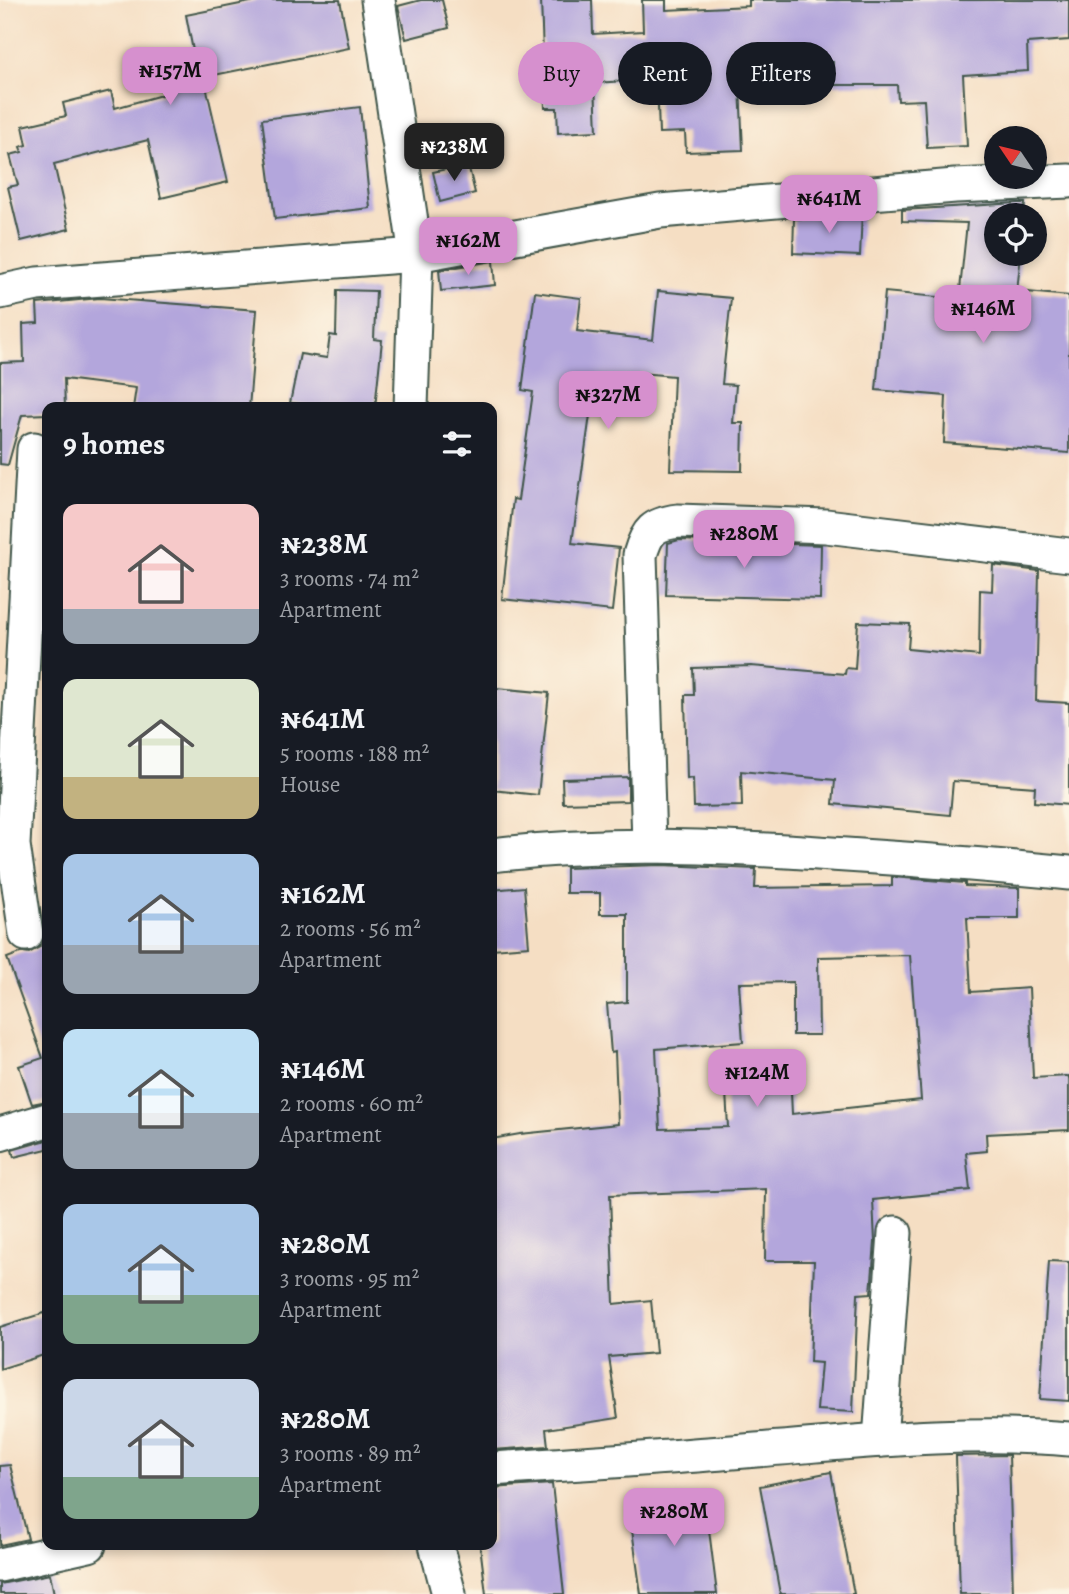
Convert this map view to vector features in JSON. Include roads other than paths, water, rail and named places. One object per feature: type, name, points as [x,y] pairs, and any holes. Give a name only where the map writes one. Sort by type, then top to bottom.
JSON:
[{"type":"street","points":[[377,0],[416,255],[411,402]]},
{"type":"street","points":[[0,292],[37,284],[416,255],[660,211],[955,186],[1069,181]]},
{"type":"street","points":[[24,936],[13,845],[34,449]]},
{"type":"street","points":[[649,844],[640,555],[646,535],[662,523],[678,521],[826,526],[1069,555]]},
{"type":"street","points":[[497,854],[649,844],[928,860],[1069,873]]},
{"type":"street","points":[[0,1133],[42,1121]]},
{"type":"street","points":[[880,1440],[895,1233]]},
{"type":"street","points":[[497,1469],[880,1440],[1036,1436],[1069,1439]]},
{"type":"street","points":[[0,1565],[67,1550]]},
{"type":"street","points":[[437,1550],[449,1594]]}]
